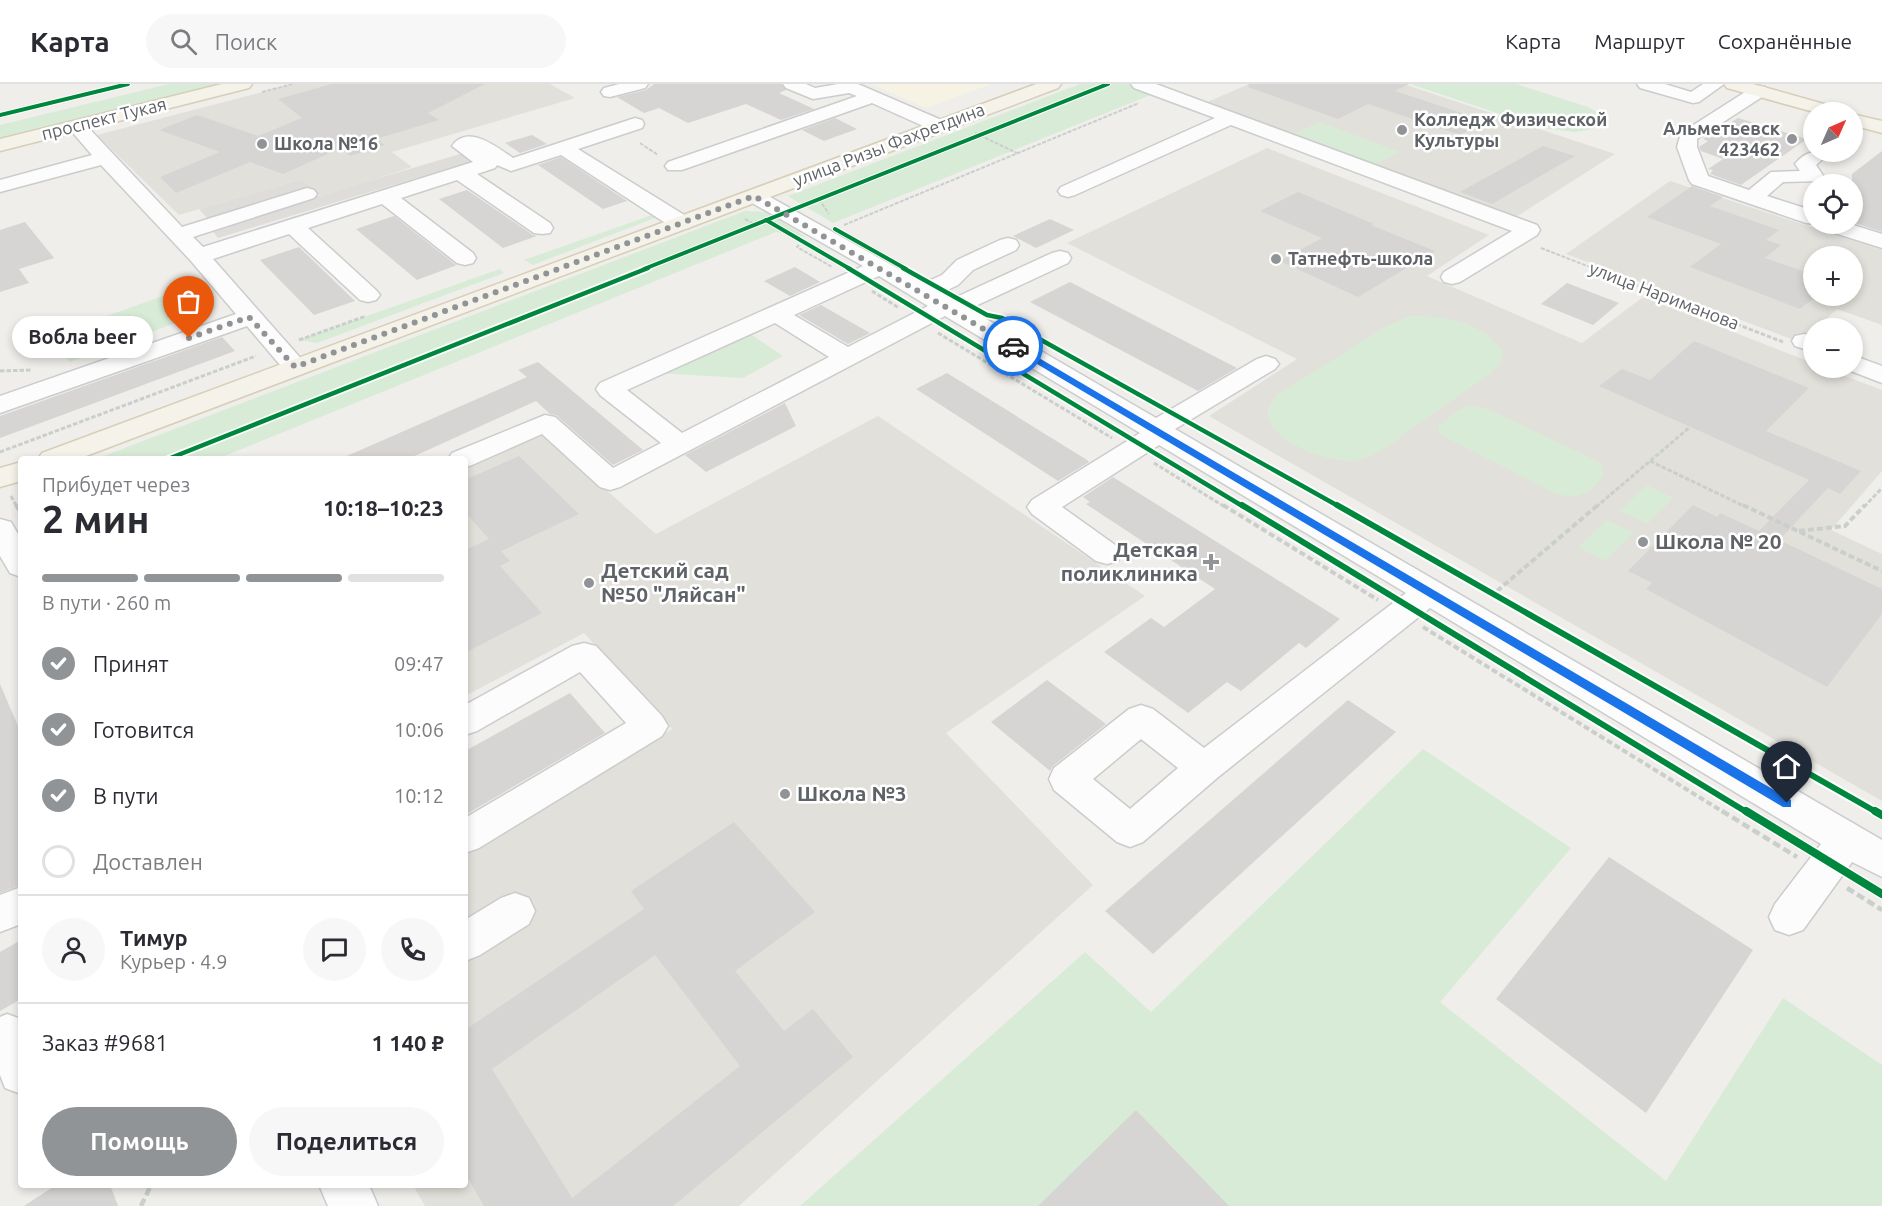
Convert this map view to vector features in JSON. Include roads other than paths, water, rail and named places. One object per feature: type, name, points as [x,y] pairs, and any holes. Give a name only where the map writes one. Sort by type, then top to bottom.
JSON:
[{"type":"main road","name":"проспект Тукая","points":[[0,145],[243,84]]},
{"type":"main road","name":"улица Ризы Фахретдина","points":[[60,456],[1052,84]]},
{"type":"main road","points":[[1732,84],[1803,104]]},
{"type":"main road","name":"проспект Тукая","points":[[0,122],[145,87]]},
{"type":"main road","points":[[1863,124],[1882,127]]},
{"type":"street","points":[[610,92],[639,84]]},
{"type":"street","points":[[792,84],[813,94],[857,88],[939,126]]},
{"type":"street","points":[[1140,84],[1529,230],[1452,277]]},
{"type":"street","points":[[1646,84],[1693,98],[1715,84]]},
{"type":"street","points":[[675,166],[857,88]]},
{"type":"street","points":[[1759,91],[1688,137],[1687,147],[1699,180],[1803,214]]},
{"type":"street","points":[[1068,191],[1231,118]]},
{"type":"street","points":[[76,126],[199,256],[249,317],[295,367]]},
{"type":"street","points":[[199,256],[488,164],[462,146],[475,142],[511,165],[627,127]]},
{"type":"street","points":[[562,148],[681,223]]},
{"type":"street","points":[[0,186],[105,158]]},
{"type":"street","points":[[1752,198],[1778,176],[1814,177],[1805,164],[1808,162]]},
{"type":"street","points":[[458,174],[470,178],[542,228]]},
{"type":"street","points":[[178,235],[307,194]]},
{"type":"street","points":[[386,196],[465,258]]},
{"type":"street","points":[[754,196],[784,213],[869,277],[934,307],[1157,431],[1882,860]]},
{"type":"street","points":[[292,226],[368,295]]},
{"type":"street","points":[[1861,234],[1882,241]]},
{"type":"street","points":[[934,307],[950,280],[965,265],[1008,245]]},
{"type":"street","points":[[468,456],[545,423],[610,481],[847,357],[934,307],[1060,258]]},
{"type":"street","points":[[679,444],[609,389],[776,314],[869,277]]},
{"type":"street","points":[[776,314],[847,357]]},
{"type":"street","points":[[0,405],[249,317]]},
{"type":"street","points":[[1107,554],[1042,507],[1132,450],[1157,431],[1266,364]]},
{"type":"street","points":[[1863,367],[1882,375]]},
{"type":"street","points":[[7,525],[13,565]]},
{"type":"street","points":[[1204,768],[1429,592]]},
{"type":"street","points":[[468,719],[584,655],[650,726],[468,835]]},
{"type":"street","points":[[1789,917],[1847,839]]},
{"type":"street","points":[[0,914],[18,906]]},
{"type":"street","points":[[468,940],[514,911]]},
{"type":"street","points":[[345,1188],[354,1206]]},
{"type":"place","name":"Колледж Физической Культуры","points":[[1402,130]]},
{"type":"place","name":"Альметьевск 423462","points":[[1792,139]]},
{"type":"place","name":"Школа №16","points":[[262,144]]},
{"type":"place","name":"Татнефть-школа","points":[[1276,259]]},
{"type":"place","name":"Вобла beer","points":[[189,338]]},
{"type":"place","name":"Школа № 20","points":[[1643,542]]},
{"type":"place","name":"Детская поликлиника","points":[[1211,562]]},
{"type":"place","name":"Детский сад №50 \"Ляйсан\"","points":[[589,583]]},
{"type":"place","name":"Школа №3","points":[[785,794]]}]
